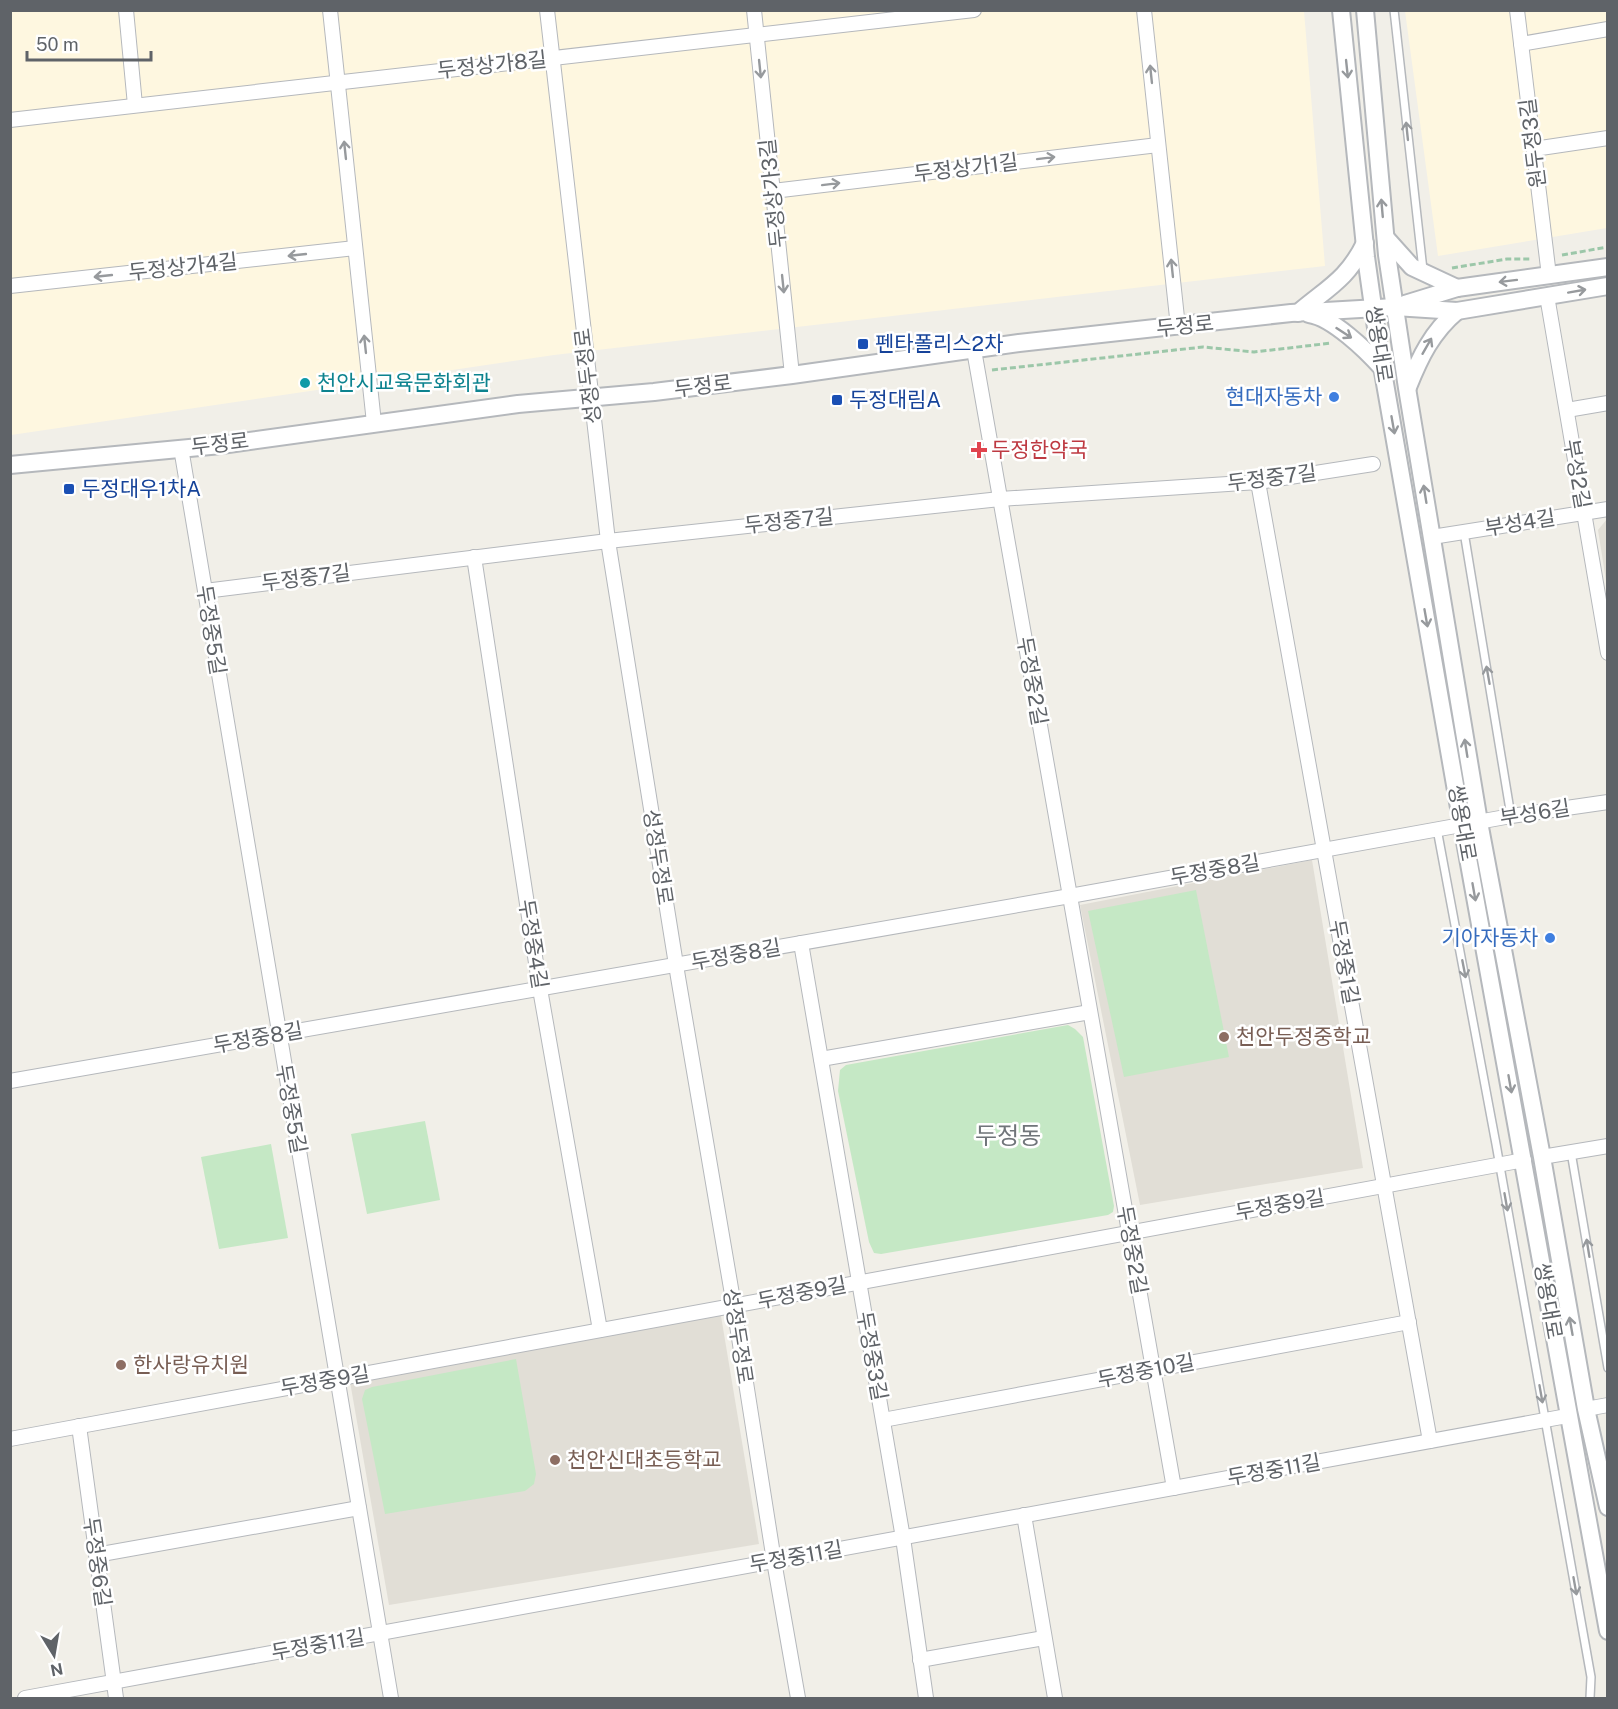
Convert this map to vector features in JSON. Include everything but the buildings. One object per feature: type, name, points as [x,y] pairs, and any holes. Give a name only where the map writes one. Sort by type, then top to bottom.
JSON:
[{"type":"street","points":[[126,10],[135,105]]},
{"type":"street","points":[[330,10],[374,423]]},
{"type":"street","name":"성정두정로","points":[[547,10],[608,541],[798,1698]]},
{"type":"street","name":"두정상가3길","points":[[754,10],[792,375]]},
{"type":"street","name":"두정상가8길","points":[[10,120],[974,10]]},
{"type":"street","points":[[1144,10],[1178,327]]},
{"type":"street","name":"쌍용대로","points":[[1341,10],[1365,243],[1383,368],[1470,823],[1542,1157],[1586,1409],[1608,1507]]},
{"type":"street","name":"쌍용대로","points":[[1365,10],[1385,237],[1432,537],[1470,823],[1524,1160],[1608,1631]]},
{"type":"street","name":"원두정3길","points":[[1518,10],[1549,276]]},
{"type":"street","points":[[1521,44],[1608,29]]},
{"type":"street","points":[[1534,150],[1608,138]]},
{"type":"street","name":"두정상가1길","points":[[773,191],[1158,145]]},
{"type":"street","points":[[1385,237],[1412,267],[1457,288]]},
{"type":"street","points":[[1298,313],[1334,286],[1357,259],[1365,243]]},
{"type":"street","name":"두정상가4길","points":[[10,286],[355,248]]},
{"type":"street","name":"두정로","points":[[10,465],[181,448],[518,404],[792,375],[974,350],[1298,313],[1373,310],[1395,307],[1457,288],[1608,267]]},
{"type":"street","name":"두정로","points":[[1395,307],[1457,311],[1608,286]]},
{"type":"street","name":"부성2길","points":[[1547,296],[1608,653]]},
{"type":"street","points":[[1407,388],[1431,338],[1457,311]]},
{"type":"street","points":[[1298,313],[1314,315],[1354,340],[1383,368]]},
{"type":"street","name":"두정중2길","points":[[974,350],[1174,1488]]},
{"type":"street","points":[[1567,410],[1608,403]]},
{"type":"street","name":"두정중5길","points":[[181,448],[391,1698]]},
{"type":"street","name":"두정중7길","points":[[205,591],[608,541],[1000,499],[1258,482],[1373,464]]},
{"type":"street","name":"두정중1길","points":[[1258,482],[1430,1441]]},
{"type":"street","name":"부성4길","points":[[1432,537],[1608,508]]},
{"type":"street","name":"두정중4길","points":[[474,557],[540,989],[600,1330]]},
{"type":"street","name":"부성6길","points":[[1470,823],[1608,802]]},
{"type":"street","name":"두정중8길","points":[[10,1081],[1070,896],[1470,823]]},
{"type":"street","name":"두정중3길","points":[[801,943],[903,1538],[926,1698]]},
{"type":"street","points":[[821,1059],[1090,1012]]},
{"type":"street","points":[[1542,1157],[1608,1146]]},
{"type":"street","name":"두정중9길","points":[[10,1439],[1524,1160]]},
{"type":"street","name":"두정중10길","points":[[883,1420],[1408,1322]]},
{"type":"street","points":[[1586,1409],[1608,1405]]},
{"type":"street","name":"두정중11길","points":[[25,1698],[1568,1416]]},
{"type":"street","name":"두정중6길","points":[[79,1426],[116,1698]]},
{"type":"street","points":[[96,1555],[359,1508]]},
{"type":"street","points":[[1024,1515],[1054,1698]]},
{"type":"street","points":[[921,1660],[1044,1638]]},
{"type":"lane","points":[[1394,10],[1423,273]]},
{"type":"lane","points":[[1464,532],[1511,816]]},
{"type":"lane","points":[[1437,829],[1591,1677],[1590,1698]]},
{"type":"lane","points":[[1571,1152],[1608,1368]]},
{"type":"path","points":[[1444,270],[1507,260],[1547,258],[1608,247]]},
{"type":"path","points":[[978,372],[1203,347],[1254,352],[1354,340]]},
{"type":"shaded area","points":[[10,11],[1304,11],[1325,266],[554,355],[11,435]]},
{"type":"shaded area","points":[[1405,11],[1607,11],[1607,228],[1438,256]]},
{"type":"shaded area","points":[[1607,519],[1607,587],[1598,530]]},
{"type":"shaded area","name":"천안두정중학교","points":[[1312,860],[1363,1168],[1140,1205],[1080,905]]},
{"type":"shaded area","name":"천안신대초등학교","points":[[720,1310],[759,1544],[389,1605],[349,1376]]},
{"type":"green space","points":[[1196,890],[1229,1057],[1124,1077],[1088,911]]},
{"type":"green space","points":[[1068,1025],[1083,1037],[1114,1206],[1113,1212],[1108,1215],[881,1254],[874,1253],[869,1242],[838,1091],[840,1070],[846,1065]]},
{"type":"green space","points":[[425,1121],[440,1200],[367,1214],[351,1134]]},
{"type":"green space","points":[[271,1144],[288,1238],[219,1249],[201,1157]]},
{"type":"green space","points":[[516,1359],[536,1474],[534,1484],[525,1491],[385,1514],[362,1399],[365,1390]]},
{"type":"place","name":"펜타폴리스2차","points":[[863,344]]},
{"type":"place","name":"천안시교육문화회관","points":[[305,383]]},
{"type":"place","name":"현대자동차","points":[[1334,397]]},
{"type":"place","name":"두정대림A","points":[[837,400]]},
{"type":"place","name":"두정한약국","points":[[979,450]]},
{"type":"place","name":"두정대우1차A","points":[[69,489]]},
{"type":"place","name":"기아자동차","points":[[1550,938]]},
{"type":"place","name":"천안두정중학교","points":[[1224,1037]]},
{"type":"place","name":"한사랑유치원","points":[[121,1365]]},
{"type":"place","name":"천안신대초등학교","points":[[555,1460]]},
{"type":"district","name":"두정동","points":[[1008,1136]]}]
